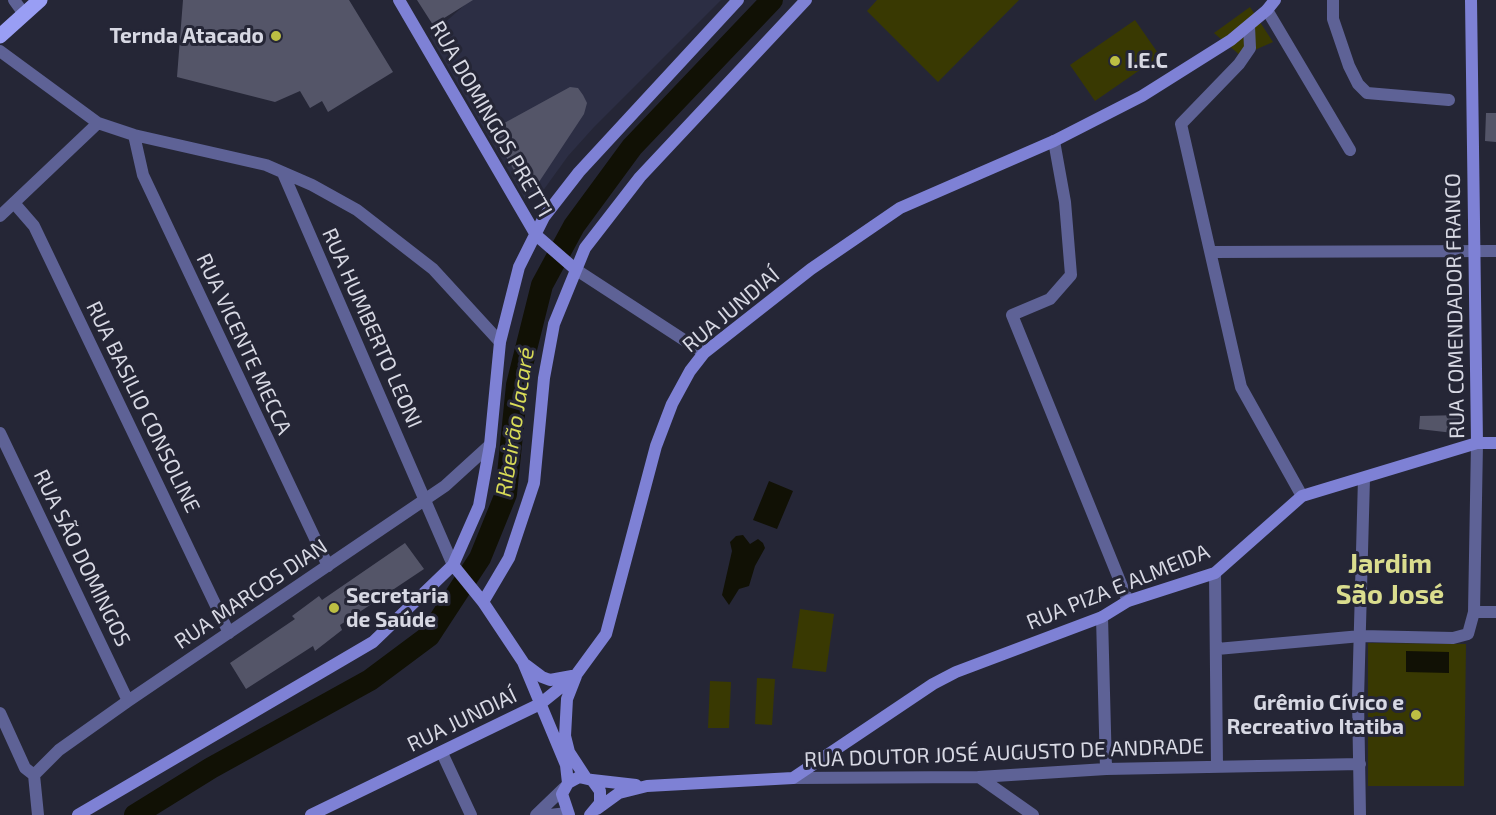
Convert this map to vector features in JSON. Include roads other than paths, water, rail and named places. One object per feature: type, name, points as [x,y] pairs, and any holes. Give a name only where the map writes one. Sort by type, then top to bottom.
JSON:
[{"type":"main road","points":[[0,36],[40,0]]},
{"type":"main road","name":"RUA DOMINGOS PRETTI","points":[[399,0],[538,237],[572,266]]},
{"type":"main road","points":[[78,815],[373,642],[456,569],[479,506],[490,445],[500,342],[519,267],[538,237],[544,217],[579,172],[738,0]]},
{"type":"main road","points":[[480,598],[509,558],[534,483],[544,378],[554,324],[572,266],[640,177],[806,0]]},
{"type":"main road","name":"RUA COMENDADOR FRANCO","points":[[1471,0],[1477,443]]},
{"type":"main road","name":"RUA JUNDIAÍ","points":[[311,815],[540,704],[576,675],[606,634],[656,446],[672,404],[690,370],[704,353],[811,269],[900,208],[1054,141],[1142,96],[1232,40],[1271,5]]},
{"type":"main road","name":"RUA PIZA E ALMEIDA","points":[[793,778],[933,684],[956,672],[1102,617],[1128,601],[1215,573],[1302,496],[1477,443],[1496,443]]},
{"type":"main road","points":[[456,569],[480,598],[524,662],[566,765],[566,785],[562,801],[568,814]]},
{"type":"main road","points":[[524,662],[542,677],[550,680],[576,675]]},
{"type":"main road","points":[[576,675],[567,699],[565,736],[569,752],[589,779],[597,785],[601,797],[593,813]]},
{"type":"main road","points":[[566,785],[573,779],[647,786],[793,778]]},
{"type":"main road","points":[[593,813],[619,793],[647,786]]},
{"type":"street","points":[[14,0],[24,14]]},
{"type":"street","points":[[1333,0],[1333,19],[1349,66],[1358,84],[1366,93],[1449,100]]},
{"type":"street","points":[[1271,5],[1350,150]]},
{"type":"street","points":[[1249,26],[1250,48],[1239,64],[1181,124],[1241,387],[1302,496]]},
{"type":"street","points":[[0,51],[98,123],[134,135],[266,165],[312,185],[357,210],[433,269],[500,342]]},
{"type":"street","points":[[0,216],[98,123]]},
{"type":"street","name":"RUA VICENTE MECCA","points":[[134,135],[143,175],[328,567]]},
{"type":"street","points":[[1054,141],[1065,202],[1071,275],[1050,299],[1012,315],[1128,601]]},
{"type":"street","name":"RUA HUMBERTO LEONI","points":[[283,173],[456,569]]},
{"type":"street","name":"RUA BASILIO CONSOLINE","points":[[14,203],[34,226],[229,633]]},
{"type":"street","points":[[1212,252],[1496,250]]},
{"type":"street","name":"RUA DOMINGOS PRETTI","points":[[572,266],[704,353]]},
{"type":"street","name":"RUA SÃO DOMINGOS","points":[[0,433],[128,701]]},
{"type":"street","name":"RUA COMENDADOR FRANCO","points":[[1474,612],[1477,443]]},
{"type":"street","name":"RUA MARCOS DIAN","points":[[34,775],[59,750],[128,701],[445,486],[490,445]]},
{"type":"street","points":[[1360,815],[1358,699],[1364,478]]},
{"type":"street","points":[[1215,573],[1217,767]]},
{"type":"street","points":[[1217,650],[1361,636],[1453,638],[1468,634],[1474,612],[1496,612]]},
{"type":"street","points":[[1102,617],[1106,769]]},
{"type":"street","points":[[0,713],[25,768],[34,775],[38,815]]},
{"type":"street","points":[[442,753],[471,815]]},
{"type":"street","name":"RUA DOUTOR JOSÉ AUGUSTO DE ANDRADE","points":[[793,778],[980,777],[1106,769],[1360,764]]},
{"type":"street","points":[[980,777],[1033,815]]},
{"type":"street","points":[[536,815],[566,785]]},
{"type":"street","points":[[550,815],[568,814]]},
{"type":"waterway","name":"Ribeirão Jacaré","points":[[135,815],[211,768],[370,680],[429,636],[480,558],[506,494],[517,385],[542,285],[574,226],[632,147],[772,0]]},
{"type":"place","name":"Ternda Atacado","points":[[276,36]]},
{"type":"place","name":"I.E.C","points":[[1115,61]]},
{"type":"place","name":"Secretaria de Saúde","points":[[334,608]]},
{"type":"place","name":"Grêmio Cívico e Recreativo Itatiba","points":[[1416,715]]},
{"type":"district","name":"Jardim São José","points":[[1390,580]]}]
